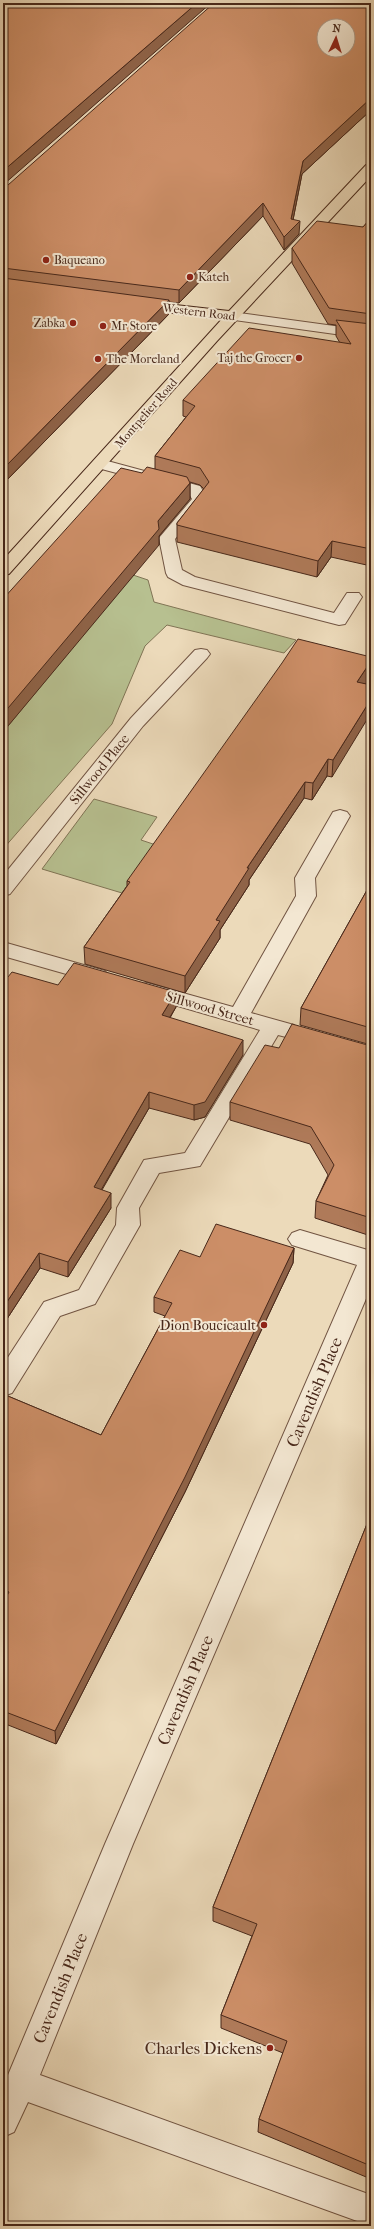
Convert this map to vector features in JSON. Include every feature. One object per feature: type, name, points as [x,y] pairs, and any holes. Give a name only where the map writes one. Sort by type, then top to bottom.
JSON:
[{"type":"main road","name":"Montpelier Road","points":[[3,570],[232,316],[370,170]]},
{"type":"main road","name":"Western Road","points":[[126,303],[232,316]]},
{"type":"street","name":"Western Road","points":[[232,316],[371,335]]},
{"type":"street","points":[[100,464],[194,489],[200,499],[167,538],[174,573],[189,581],[339,620],[353,597]]},
{"type":"street","name":"Sillwood Place","points":[[3,889],[137,722],[201,654]]},
{"type":"street","points":[[239,1016],[306,896],[305,878],[340,816]]},
{"type":"street","name":"Sillwood Street","points":[[3,949],[303,1035]]},
{"type":"street","points":[[3,1386],[52,1309],[87,1297],[128,1225],[128,1208],[152,1166],[192,1160],[273,1026]]},
{"type":"street","name":"Cavendish Place","points":[[3,2121],[21,2084],[122,1836],[371,1260],[300,1239]]},
{"type":"street","points":[[21,2084],[371,2211]]},
{"type":"green space","points":[[133,575],[148,580],[154,602],[296,640],[284,653],[167,625],[145,646],[112,724],[3,849],[3,732]]},
{"type":"green space","points":[[94,799],[157,817],[141,840],[156,845],[122,893],[42,869]]},
{"type":"building","points":[[3,3],[197,3],[3,171]]},
{"type":"building","points":[[214,3],[371,3],[371,98],[303,161],[291,219],[300,221],[284,237],[263,203],[179,290],[3,268],[3,186],[8,185]]},
{"type":"building","points":[[371,218],[371,314],[329,308],[292,248],[317,221],[363,227]]},
{"type":"building","points":[[3,278],[169,300],[3,469]]},
{"type":"building","points":[[336,320],[371,324],[371,549],[332,541],[318,561],[177,525],[209,482],[200,468],[155,456],[195,406],[183,400],[249,328],[351,344]]},
{"type":"building","points":[[147,467],[187,477],[190,483],[158,521],[159,529],[3,714],[3,599],[121,468],[142,473]]},
{"type":"building","points":[[298,639],[371,657],[371,661],[357,682],[371,685],[371,699],[333,760],[328,759],[313,783],[305,782],[247,868],[249,868],[216,920],[220,921],[185,976],[84,947],[130,882],[127,881]]},
{"type":"building","points":[[371,883],[371,1028],[301,1008]]},
{"type":"building","points":[[74,963],[176,992],[162,1015],[243,1040],[205,1102],[194,1105],[149,1092],[94,1187],[111,1193],[68,1262],[39,1253],[3,1308],[3,983],[12,972],[58,985]]},
{"type":"building","points":[[292,1024],[371,1046],[371,1218],[316,1201],[334,1165],[311,1127],[230,1102],[265,1045],[279,1048]]},
{"type":"building","points":[[216,1224],[294,1248],[185,1477],[55,1731],[3,1711],[3,1603],[9,1592],[3,1589],[3,1394],[101,1435],[172,1303],[154,1297],[180,1250],[200,1257]]},
{"type":"building","points":[[371,1514],[371,2166],[259,2119],[287,2041],[221,2015],[257,1924],[213,1907]]},
{"type":"place","name":"Baqueano","points":[[46,260]]},
{"type":"place","name":"Kateh","points":[[190,277]]},
{"type":"place","name":"Zabka","points":[[73,323]]},
{"type":"place","name":"Mr Store","points":[[103,326]]},
{"type":"place","name":"Taj the Grocer","points":[[299,358]]},
{"type":"place","name":"The Moreland","points":[[98,359]]},
{"type":"place","name":"Dion Boucicault","points":[[264,1325]]},
{"type":"place","name":"Charles Dickens","points":[[270,2048]]}]
